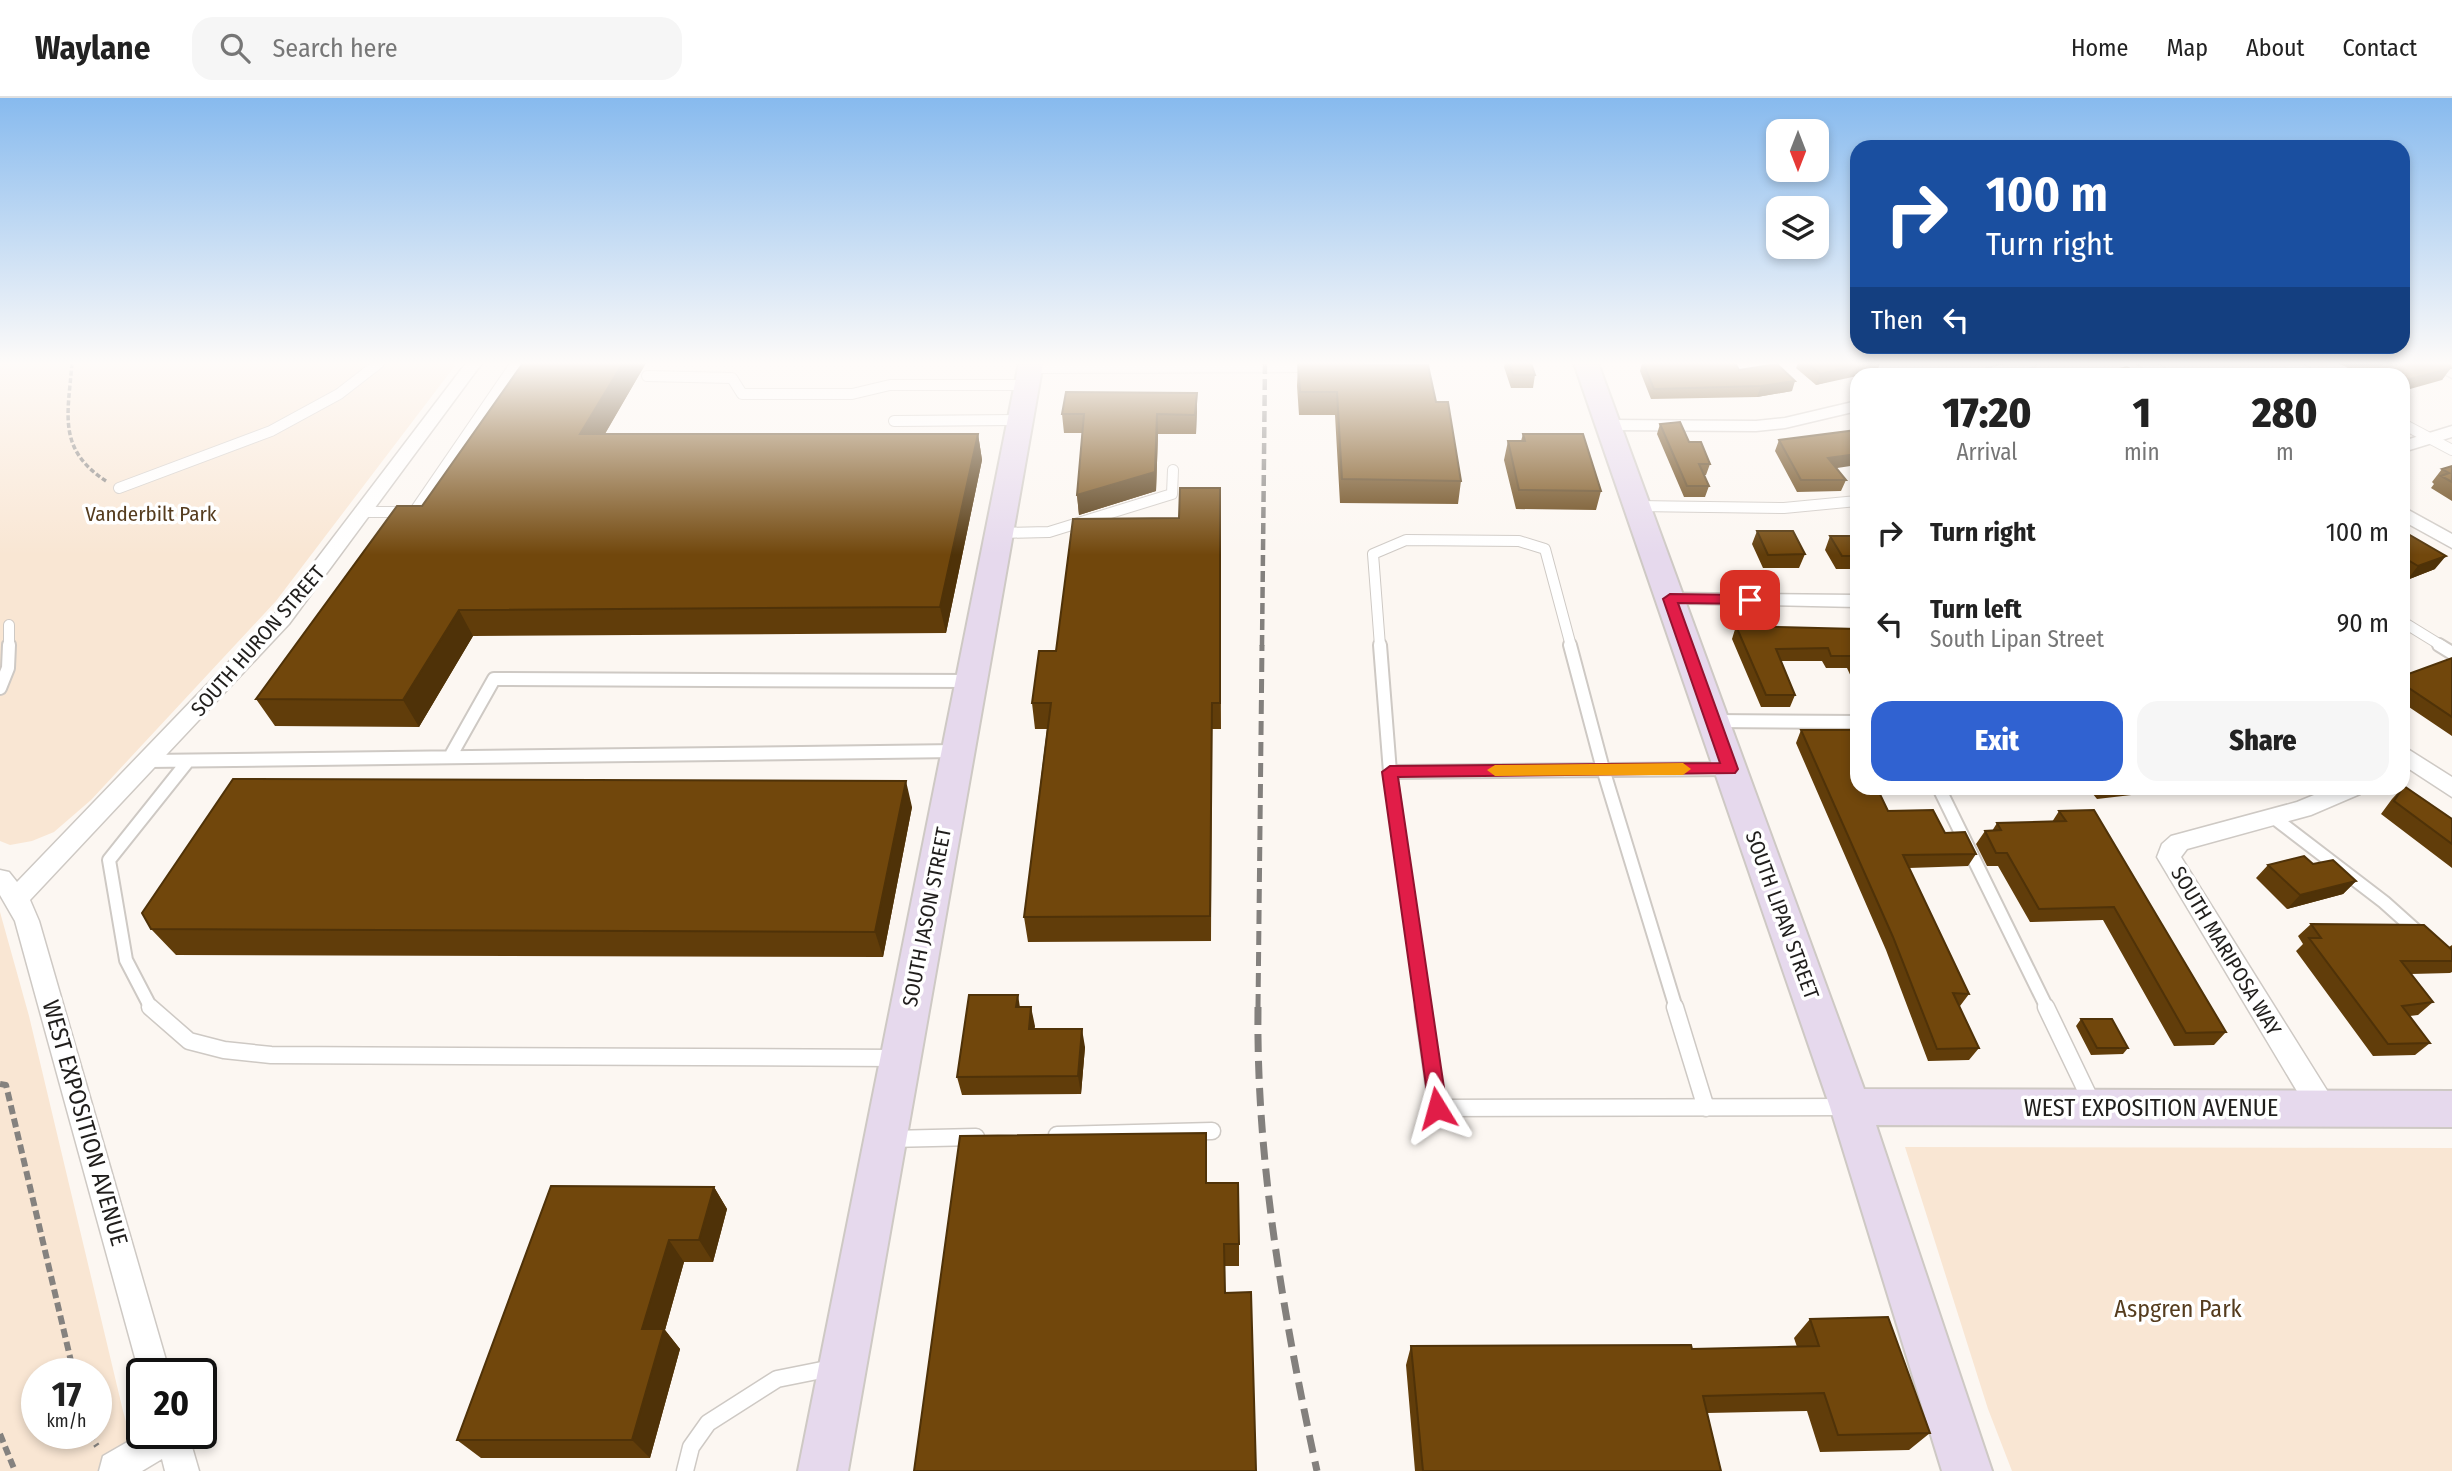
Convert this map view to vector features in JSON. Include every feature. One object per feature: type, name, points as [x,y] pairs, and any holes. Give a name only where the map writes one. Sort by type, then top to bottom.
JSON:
[{"type":"street","name":"SOUTH HURON STREET","points":[[8,888],[148,761],[268,635],[365,512],[427,427]]},
{"type":"street","name":"SOUTH JASON STREET","points":[[823,1471],[1019,427]]},
{"type":"street","name":"SOUTH LIPAN STREET","points":[[1609,427],[1850,1107],[1967,1471]]},
{"type":"street","points":[[2410,445],[2452,431]]},
{"type":"street","points":[[2410,517],[2452,542]]},
{"type":"street","points":[[1670,599],[1850,601]]},
{"type":"street","points":[[2410,763],[2452,789]]},
{"type":"street","name":"SOUTH MARIPOSA WAY","points":[[2323,1109],[2169,857],[2170,850],[2179,842],[2273,817],[2333,795]]},
{"type":"street","name":"WEST EXPOSITION AVENUE","points":[[8,888],[39,959],[151,1358]]},
{"type":"street","name":"WEST EXPOSITION AVENUE","points":[[1850,1107],[2452,1109]]},
{"type":"street","points":[[115,1468],[146,1449]]},
{"type":"street","points":[[175,1449],[182,1471]]},
{"type":"lane","points":[[119,488],[210,457],[278,427]]},
{"type":"lane","points":[[365,512],[414,512],[472,427]]},
{"type":"lane","points":[[2410,428],[2452,450]]},
{"type":"lane","points":[[999,533],[1048,532],[1172,494],[1173,470]]},
{"type":"lane","points":[[1637,506],[1784,508],[1850,502]]},
{"type":"lane","points":[[1706,1108],[1603,769],[1545,549],[1519,541],[1406,540],[1373,554],[1390,772],[1437,1108],[1706,1108],[1850,1107]]},
{"type":"lane","points":[[0,688],[8,668],[9,625]]},
{"type":"lane","points":[[2410,626],[2452,653]]},
{"type":"lane","points":[[450,757],[494,679],[971,681]]},
{"type":"lane","points":[[1713,720],[1850,722]]},
{"type":"lane","points":[[148,761],[958,751]]},
{"type":"lane","points":[[188,761],[109,860],[126,960],[152,1011],[189,1041],[224,1050],[271,1055],[901,1058]]},
{"type":"lane","points":[[1390,772],[1730,769]]},
{"type":"lane","points":[[1942,795],[1996,901],[2094,1108]]},
{"type":"lane","points":[[2273,817],[2384,902],[2436,949]]},
{"type":"lane","points":[[1035,1135],[1212,1131]]},
{"type":"lane","points":[[886,1139],[994,1136]]},
{"type":"lane","points":[[685,1471],[691,1447],[708,1423],[776,1379],[843,1366]]},
{"type":"path","points":[[70,427],[69,446],[80,462],[100,478]]},
{"type":"path","points":[[0,1084],[6,1085],[70,1358]]},
{"type":"path","points":[[0,1434],[15,1471]]},
{"type":"green space","name":"Vanderbilt Park","points":[[0,427],[408,427],[276,601],[91,800],[54,832],[32,841],[10,845],[0,841]]},
{"type":"green space","points":[[0,912],[29,1016],[110,1358],[21,1358],[21,1449],[112,1449],[112,1365],[126,1422],[126,1449],[134,1449],[140,1471],[0,1471]]},
{"type":"green space","name":"Aspgren Park","points":[[1905,1147],[2452,1148],[2452,1471],[2012,1471],[1988,1409]]},
{"type":"building","points":[[478,427],[584,427],[580,434],[978,434],[940,607],[459,610],[403,700],[256,699],[397,506],[422,506]]},
{"type":"building","points":[[1083,427],[1157,427],[1155,472],[1077,495]]},
{"type":"building","points":[[1339,427],[1452,427],[1461,481],[1342,479]]},
{"type":"building","points":[[1661,427],[1682,427],[1689,442],[1701,442],[1710,464],[1699,464],[1709,486],[1687,486]]},
{"type":"building","points":[[1850,431],[1850,455],[1828,458],[1846,480],[1801,480],[1779,440]]},
{"type":"building","points":[[1523,434],[1583,434],[1601,491],[1519,490],[1508,441],[1525,441]]},
{"type":"building","points":[[2452,466],[2452,482],[2441,476],[2449,473],[2442,469]]},
{"type":"building","points":[[1180,488],[1220,488],[1220,703],[1212,703],[1210,916],[1024,917],[1051,703],[1032,703],[1039,651],[1056,651],[1073,519],[1179,518]]},
{"type":"building","points":[[1757,531],[1793,531],[1805,554],[1768,555]]},
{"type":"building","points":[[2410,535],[2446,556],[2418,566],[2410,561]]},
{"type":"building","points":[[1830,536],[1850,536],[1850,556],[1842,556]]},
{"type":"building","points":[[1736,626],[1850,629],[1850,656],[1831,656],[1828,648],[1776,649],[1795,695],[1766,695]]},
{"type":"building","points":[[2452,658],[2452,717],[2410,689],[2410,673]]},
{"type":"building","points":[[1801,730],[1850,730],[1850,795],[1880,795],[1888,811],[1933,810],[1945,833],[1965,832],[1976,854],[1903,855],[1969,994],[1953,993],[1979,1048],[1937,1049],[1893,937]]},
{"type":"building","points":[[233,779],[906,781],[875,932],[151,929],[142,913]]},
{"type":"building","points":[[2410,790],[2452,819],[2452,844],[2394,801],[2398,795],[2410,795]]},
{"type":"building","points":[[2094,810],[2226,1032],[2186,1033],[2114,907],[2039,909],[2007,853],[1996,853],[1985,831],[2001,830],[1997,823],[2066,821],[2059,811]]},
{"type":"building","points":[[2304,856],[2313,864],[2333,860],[2356,881],[2300,895],[2268,865]]},
{"type":"building","points":[[2311,924],[2424,925],[2452,950],[2452,961],[2401,961],[2433,1002],[2402,1006],[2430,1043],[2388,1044],[2309,938],[2321,938]]},
{"type":"building","points":[[969,995],[1018,995],[1016,1007],[1031,1007],[1029,1029],[1082,1029],[1078,1076],[957,1077]]},
{"type":"building","points":[[2081,1019],[2112,1019],[2128,1048],[2097,1048]]},
{"type":"building","points":[[1206,1133],[1206,1183],[1238,1183],[1239,1244],[1224,1244],[1225,1293],[1251,1292],[1256,1471],[914,1471],[960,1136]]},
{"type":"building","points":[[551,1186],[714,1187],[699,1240],[669,1240],[642,1329],[664,1329],[632,1440],[457,1440]]},
{"type":"building","points":[[1888,1317],[1930,1433],[1838,1435],[1824,1393],[1703,1396],[1721,1471],[1423,1471],[1411,1346],[1691,1345],[1692,1349],[1819,1346],[1810,1319]]},
{"type":"railway","points":[[1262,646],[1264,427]]},
{"type":"railway","points":[[1258,1007],[1262,645]]},
{"type":"railway","points":[[1258,1007],[1262,1124],[1274,1240],[1317,1471]]},
{"type":"slow traffic","points":[[1495,770],[1683,769]]},
{"type":"route","points":[[1437,1108],[1390,772],[1730,769],[1670,599],[1750,600]]}]
